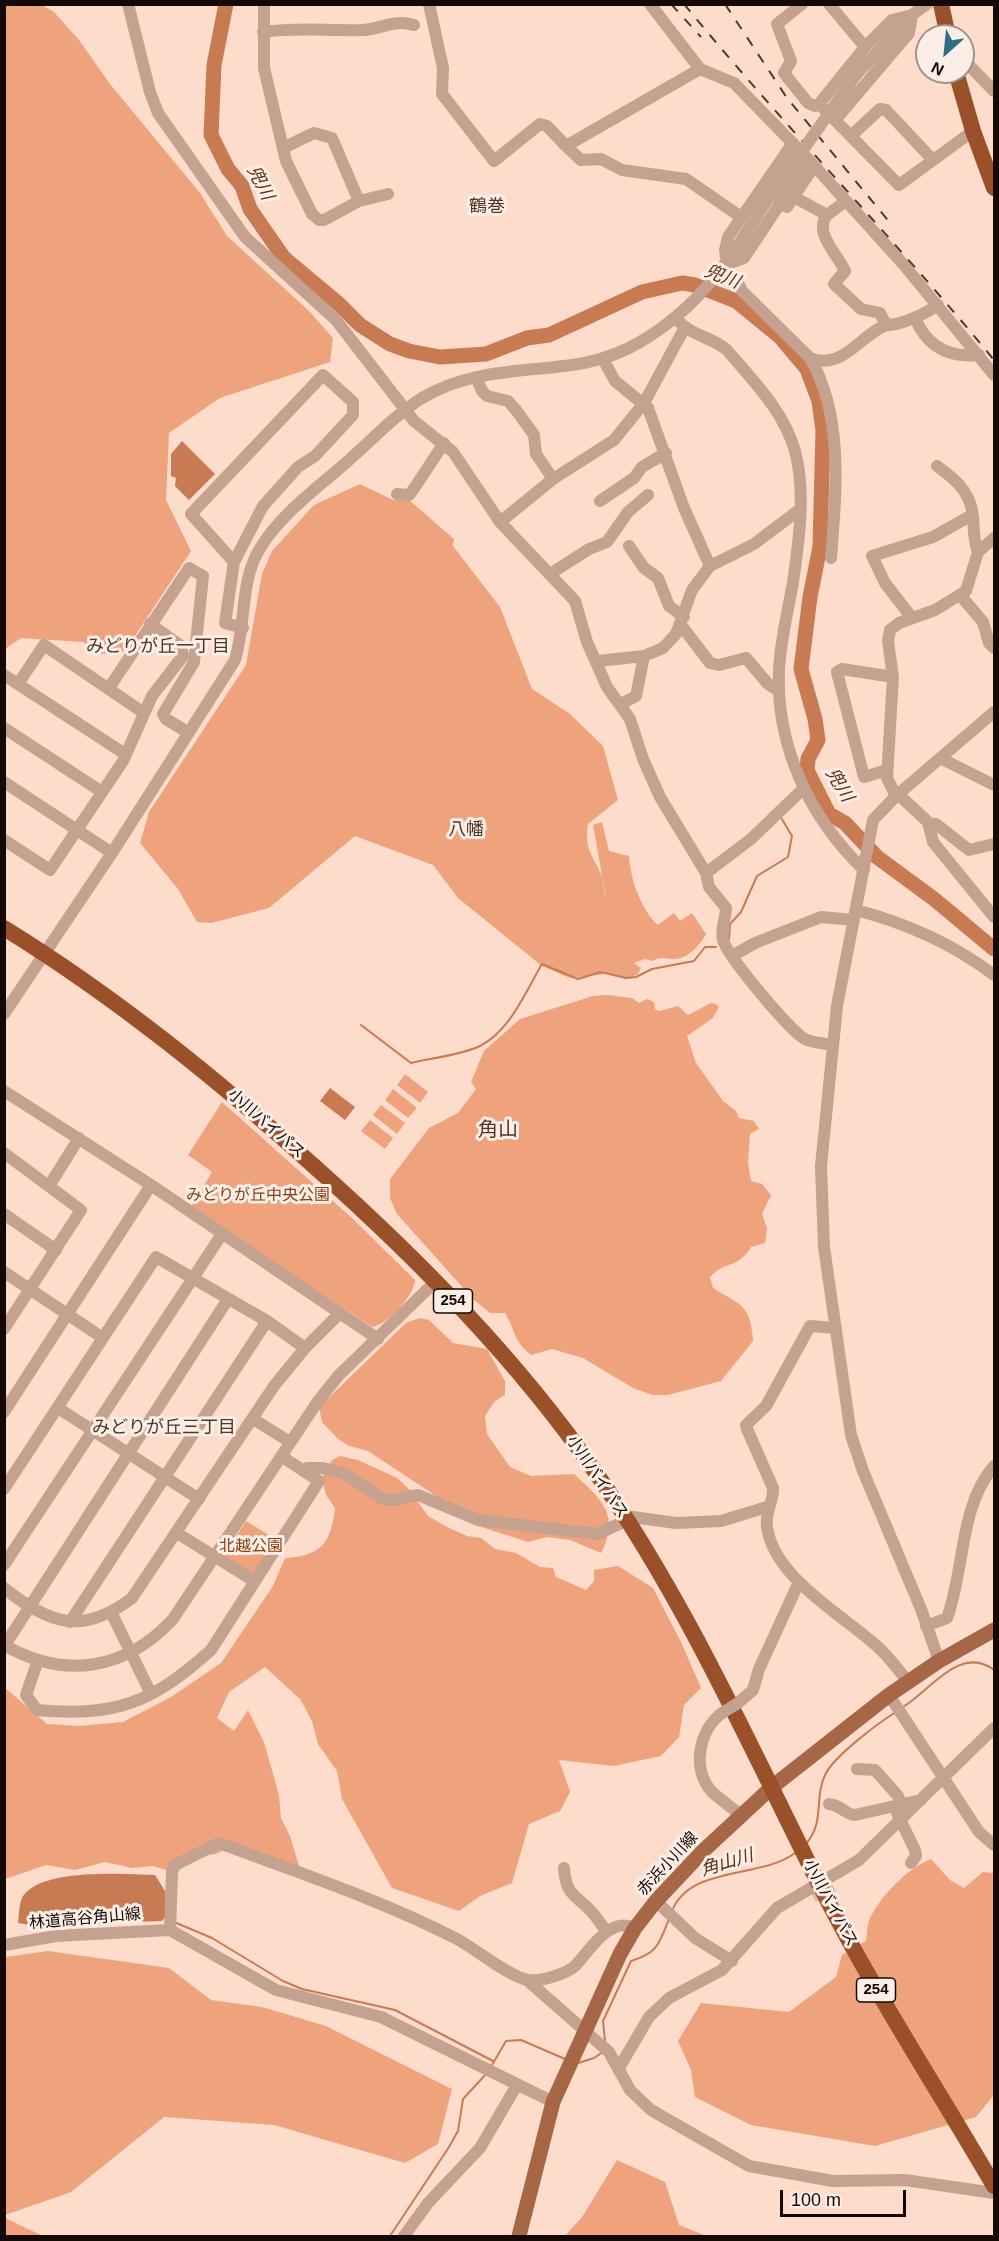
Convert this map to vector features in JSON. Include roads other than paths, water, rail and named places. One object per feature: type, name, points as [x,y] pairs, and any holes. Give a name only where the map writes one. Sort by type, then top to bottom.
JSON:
[{"type":"highway","points":[[941,4],[945,24]]},
{"type":"highway","points":[[960,84],[994,188]]},
{"type":"highway","name":"小川バイパス","points":[[4,928],[45,953],[143,1024],[260,1118],[348,1197],[435,1282],[527,1381],[598,1475],[672,1597],[878,1993],[994,2186]]},
{"type":"main road","name":"赤浜小川線","points":[[519,2236],[553,2102],[583,2031],[635,1928],[665,1910],[741,1815],[772,1787],[894,1704],[908,1681],[994,1630]]},
{"type":"street","points":[[128,4],[150,92],[170,131],[245,237],[336,320],[421,429],[444,443],[465,469],[500,522],[574,601],[587,642],[598,661],[607,687],[630,719],[643,759],[660,797],[706,873],[709,887],[726,908],[723,939],[732,956],[754,987],[795,1032],[804,1039],[832,1045]]},
{"type":"street","points":[[264,4],[264,68],[286,161],[312,214],[319,220],[344,211],[359,201],[388,194]]},
{"type":"street","points":[[429,4],[443,68],[442,94],[494,161],[540,124],[547,126],[581,160],[601,159],[622,170],[686,180],[741,217]]},
{"type":"street","points":[[650,4],[700,69],[734,83],[793,143],[938,305],[994,375]]},
{"type":"street","points":[[802,4],[777,24],[790,61],[784,73],[808,103],[815,106],[865,47],[892,20],[912,15]]},
{"type":"street","points":[[829,4],[865,47]]},
{"type":"street","points":[[780,200],[856,75],[912,15],[927,4]]},
{"type":"street","points":[[836,119],[859,89],[909,33],[912,15]]},
{"type":"street","points":[[263,32],[290,28],[366,30],[400,22],[414,25]]},
{"type":"street","points":[[975,67],[990,77],[994,91]]},
{"type":"street","points":[[566,146],[700,69]]},
{"type":"street","points":[[819,104],[899,185],[932,159],[974,131]]},
{"type":"street","points":[[852,135],[880,109],[886,110],[932,159]]},
{"type":"street","points":[[283,148],[314,133],[332,138],[359,201]]},
{"type":"street","points":[[720,273],[726,242],[793,143]]},
{"type":"street","points":[[4,1014],[112,853],[235,660],[243,628],[249,573],[259,550],[278,524],[406,410],[442,388],[476,377],[564,368],[603,359],[639,342],[677,317],[720,273],[811,164]]},
{"type":"street","points":[[764,187],[780,200],[827,215]]},
{"type":"street","points":[[846,201],[827,215],[823,224],[825,237],[845,271],[834,284],[861,309],[880,313],[886,325]]},
{"type":"street","points":[[720,273],[736,279],[742,291],[810,358],[824,390],[832,433],[835,522],[831,558]]},
{"type":"street","points":[[810,358],[823,362],[838,358],[856,348],[886,325],[915,318],[938,305]]},
{"type":"street","points":[[677,317],[684,329],[721,345],[774,407],[789,434],[796,453],[799,510],[796,559],[781,651],[779,691],[785,737],[804,789],[835,840],[864,870]]},
{"type":"street","points":[[915,318],[928,339],[940,350],[956,355],[979,355]]},
{"type":"street","points":[[500,522],[552,479],[614,440],[644,403],[684,329]]},
{"type":"street","points":[[603,359],[615,381],[644,403],[666,453],[684,508],[710,566]]},
{"type":"street","points":[[234,562],[191,514],[323,375],[353,402],[353,415],[315,456],[298,467],[263,506],[234,562],[225,623],[243,628]]},
{"type":"street","points":[[476,377],[482,392],[508,401],[516,410],[534,435],[536,454],[552,479]]},
{"type":"street","points":[[397,494],[409,495],[444,443]]},
{"type":"street","points":[[600,501],[638,475],[642,467],[666,453]]},
{"type":"street","points":[[937,466],[956,480],[969,501],[972,535],[978,552],[970,584],[960,595],[935,610],[899,622],[890,630],[888,641],[893,677],[887,770],[889,785],[929,824],[933,842],[994,916]]},
{"type":"street","points":[[550,574],[589,549],[607,542],[628,512],[648,495]]},
{"type":"street","points":[[598,661],[644,656],[659,651],[668,644],[683,621],[692,590],[710,566],[747,549],[799,510]]},
{"type":"street","points":[[912,618],[882,578],[872,556],[933,537],[972,515]]},
{"type":"street","points":[[978,552],[994,538]]},
{"type":"street","points":[[628,546],[638,562],[658,578],[669,606],[683,621],[710,663],[718,665],[746,658],[768,684],[779,691]]},
{"type":"street","points":[[109,688],[189,568],[203,576],[194,662],[163,714],[166,720],[189,733]]},
{"type":"street","points":[[960,595],[983,622],[989,643],[994,648]]},
{"type":"street","points":[[4,840],[50,870],[125,754],[158,687],[183,656],[181,646],[150,624]]},
{"type":"street","points":[[18,684],[45,645],[144,713]]},
{"type":"street","points":[[621,704],[636,696],[644,656]]},
{"type":"street","points":[[887,770],[864,777],[837,672],[842,669],[893,677]]},
{"type":"street","points":[[4,675],[125,754]]},
{"type":"street","points":[[939,1661],[921,1609],[863,1471],[851,1435],[824,1247],[821,1181],[832,1045],[839,990],[871,826],[876,815],[897,795],[994,712]]},
{"type":"street","points":[[4,729],[102,792]]},
{"type":"street","points":[[940,758],[994,785]]},
{"type":"street","points":[[4,782],[112,853]]},
{"type":"street","points":[[706,873],[751,840],[804,789]]},
{"type":"street","points":[[929,824],[936,824],[969,850],[994,844]]},
{"type":"street","points":[[732,956],[755,943],[821,917],[855,915],[911,927],[976,962],[994,975]]},
{"type":"street","points":[[4,1091],[151,1185],[378,1339]]},
{"type":"street","points":[[49,1186],[79,1138]]},
{"type":"street","points":[[4,1153],[81,1210],[4,1329]]},
{"type":"street","points":[[4,1412],[151,1185]]},
{"type":"street","points":[[4,1214],[56,1250]]},
{"type":"street","points":[[4,1565],[222,1234]]},
{"type":"street","points":[[4,1489],[156,1257],[267,1321],[305,1348]]},
{"type":"street","points":[[4,1272],[103,1338]]},
{"type":"street","points":[[228,1299],[5,1645],[38,1660],[61,1665],[101,1664],[130,1654],[158,1636],[173,1619],[290,1442],[339,1375],[435,1282]]},
{"type":"street","points":[[4,1588],[28,1607],[56,1621],[84,1622],[112,1614],[132,1598],[274,1386],[305,1348],[340,1313]]},
{"type":"street","points":[[70,1622],[163,1476],[267,1321]]},
{"type":"street","points":[[836,1328],[810,1326],[766,1406],[746,1425],[773,1488],[774,1496],[767,1507],[767,1529],[788,1571],[878,1647],[908,1681]]},
{"type":"street","points":[[58,1408],[199,1499]]},
{"type":"street","points":[[253,1419],[290,1442]]},
{"type":"street","points":[[38,1660],[26,1695],[37,1710],[84,1713],[108,1711],[151,1694],[167,1686],[211,1650],[319,1481],[281,1456]]},
{"type":"street","points":[[926,1626],[947,1618],[954,1600],[971,1511],[980,1485],[994,1466]]},
{"type":"street","points":[[304,1471],[307,1467],[323,1468],[345,1474],[382,1499],[392,1500],[418,1494],[478,1520],[598,1534],[627,1520],[640,1517],[676,1523],[721,1521],[767,1507]]},
{"type":"street","points":[[177,1533],[254,1581]]},
{"type":"street","points":[[741,1815],[712,1792],[701,1766],[702,1736],[710,1722],[738,1703],[757,1683],[759,1669],[799,1582]]},
{"type":"street","points":[[112,1614],[151,1694]]},
{"type":"street","points":[[894,1704],[979,1832],[994,1845]]},
{"type":"street","points":[[619,2068],[649,2017],[669,1998],[711,1978],[732,1961],[777,1908],[822,1889],[859,1860],[994,1728]]},
{"type":"street","points":[[857,1769],[875,1770],[898,1796],[900,1820],[915,1850],[916,1856],[911,1863]]},
{"type":"street","points":[[830,1804],[838,1805],[849,1814],[855,1815],[921,1800]]},
{"type":"street","points":[[553,2102],[381,2017],[276,1990],[170,1930],[172,1872],[176,1865],[219,1843],[375,1901],[457,1939],[527,1980],[609,2052],[630,2090],[651,2110],[749,2166],[832,2181],[905,2180],[994,2193]]},
{"type":"street","points":[[564,1868],[565,1886],[607,1932]]},
{"type":"street","points":[[665,1910],[710,1949],[732,1961]]},
{"type":"street","points":[[527,1980],[544,1979],[573,1968],[607,1932],[620,1924],[635,1928]]},
{"type":"street","name":"林道高谷角山線","points":[[4,1945],[56,1936],[170,1930]]},
{"type":"street","points":[[404,2236],[428,2203],[480,2148],[518,2085]]},
{"type":"waterway","name":"兜川","points":[[226,4],[214,65],[211,135],[228,169],[242,186],[250,209],[284,258],[339,304],[360,325],[390,344],[409,351],[440,357],[486,354],[527,338],[549,335],[642,292],[682,283],[695,285],[736,301],[780,337],[807,369],[819,401],[823,430],[820,547],[810,597],[801,669],[815,719],[818,740],[808,759],[807,770],[829,814],[845,823],[877,857],[934,899],[994,949]]},
{"type":"waterway","points":[[729,939],[730,924],[741,912],[757,876],[788,857],[792,836],[780,816]]},
{"type":"waterway","points":[[361,1025],[411,1063],[456,1054],[480,1046],[500,1031],[516,1010],[542,964],[578,979],[601,972],[626,978],[636,977],[652,969],[694,961],[705,947],[716,947]]},
{"type":"waterway","name":"角山川","points":[[903,1707],[957,1666],[981,1663],[994,1670]]},
{"type":"waterway","name":"角山川","points":[[806,1844],[816,1826],[820,1791],[826,1773],[848,1749],[896,1712]]},
{"type":"waterway","name":"角山川","points":[[672,1911],[681,1896],[694,1886],[728,1874],[764,1867],[795,1853]]},
{"type":"waterway","name":"角山川","points":[[605,2041],[603,2021],[631,1961],[652,1951],[663,1935],[669,1919]]},
{"type":"waterway","points":[[174,1922],[212,1938],[283,1981],[302,1989],[395,2010],[493,2061]]},
{"type":"waterway","name":"角山川","points":[[492,2065],[506,2041],[521,2040],[565,2059]]},
{"type":"waterway","name":"角山川","points":[[578,2063],[594,2058],[603,2052]]},
{"type":"waterway","points":[[390,2236],[458,2131],[463,2099],[487,2073]]},
{"type":"tunnel","points":[[813,1897],[833,1886]]},
{"type":"railway","points":[[671,4],[701,37]]},
{"type":"railway","points":[[684,4],[994,360]]},
{"type":"railway","points":[[725,4],[787,98],[891,224]]},
{"type":"district","name":"鶴巻","points":[[487,207]]},
{"type":"district","name":"みどりが丘一丁目","points":[[158,647]]},
{"type":"district","name":"八幡","points":[[466,830]]},
{"type":"district","name":"角山","points":[[498,1130]]},
{"type":"district","name":"みどりが丘三丁目","points":[[164,1428]]},
{"type":"park label","name":"みどりが丘中央公園","points":[[258,1196]]},
{"type":"park label","name":"北越公園","points":[[251,1547]]}]
